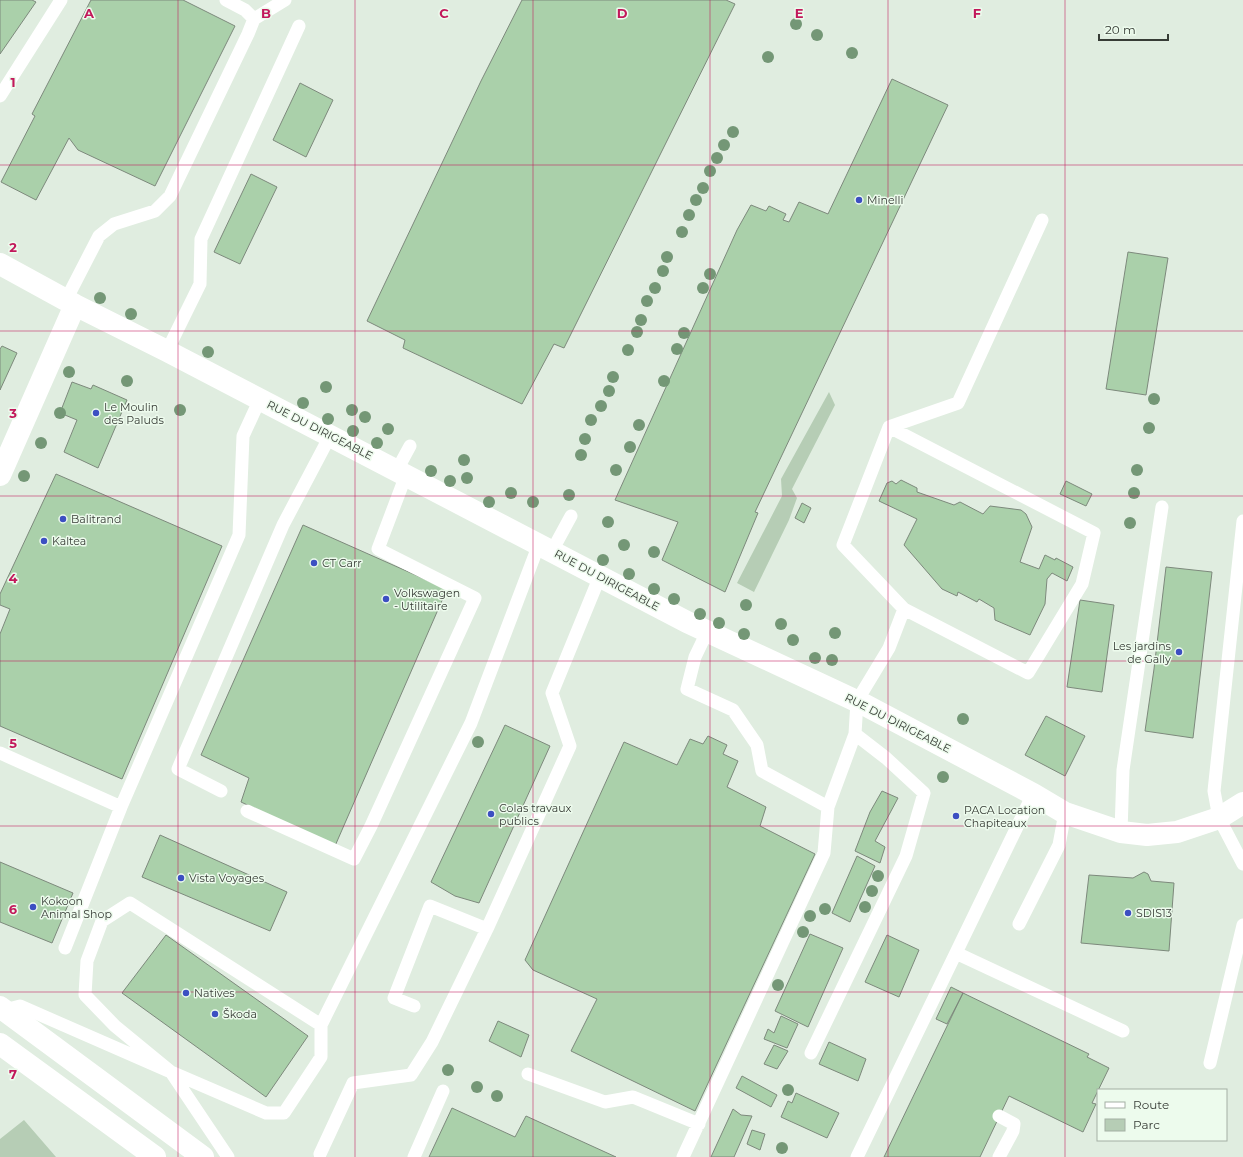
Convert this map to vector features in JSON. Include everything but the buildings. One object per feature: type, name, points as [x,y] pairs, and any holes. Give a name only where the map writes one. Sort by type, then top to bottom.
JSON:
[{"type":"street","name":"RUE DU DIRIGEABLE","points":[[0,264],[70,303],[167,350],[707,632],[858,701],[1033,794],[1065,813],[1121,832],[1147,835],[1177,832],[1219,818],[1243,803]]},
{"type":"street","points":[[0,475],[70,303]]},
{"type":"street","points":[[2,1008],[203,1157]]},
{"type":"street","points":[[0,1044],[154,1157]]},
{"type":"lane","points":[[0,96],[61,0]]},
{"type":"lane","points":[[226,0],[245,10],[254,19]]},
{"type":"lane","points":[[70,303],[99,236],[114,224],[155,211],[170,196],[254,19],[284,0]]},
{"type":"lane","points":[[167,350],[200,284],[201,239],[299,26]]},
{"type":"lane","points":[[889,427],[1094,533],[1082,584],[1028,673],[904,609],[843,545],[889,427],[958,403],[1042,220]]},
{"type":"lane","points":[[65,948],[121,806],[239,535],[243,436],[260,399]]},
{"type":"lane","points":[[221,790],[178,769],[283,525],[330,436]]},
{"type":"lane","points":[[247,812],[354,859],[371,826],[475,598],[378,550],[410,446]]},
{"type":"lane","points":[[1121,832],[1123,770],[1162,507]]},
{"type":"lane","points":[[2,1008],[20,1006],[266,1112],[284,1113],[321,1057],[321,1025],[471,723],[546,548],[571,516]]},
{"type":"lane","points":[[1243,521],[1214,791],[1219,818],[1243,864]]},
{"type":"lane","points":[[320,1154],[353,1083],[411,1075],[432,1042],[487,929],[570,746],[552,693],[600,576]]},
{"type":"lane","points":[[683,1157],[824,853],[828,807],[855,734],[858,701],[889,648],[904,609]]},
{"type":"lane","points":[[707,632],[695,657],[687,689],[733,710],[757,745],[762,771],[828,807]]},
{"type":"lane","points":[[811,1053],[906,856],[924,793],[886,758],[855,734]]},
{"type":"lane","points":[[0,753],[121,806]]},
{"type":"lane","points":[[857,1157],[1033,794]]},
{"type":"lane","points":[[1019,924],[1059,844],[1065,813]]},
{"type":"lane","points":[[228,1157],[172,1072],[115,1026],[85,995],[87,961],[102,921],[130,903],[321,1025]]},
{"type":"lane","points":[[414,1006],[394,998],[430,906],[487,929]]},
{"type":"lane","points":[[1210,1063],[1243,925]]},
{"type":"lane","points":[[956,952],[1123,1031]]},
{"type":"lane","points":[[528,1074],[605,1102],[632,1097],[699,1124]]},
{"type":"lane","points":[[414,1157],[443,1091]]},
{"type":"lane","points":[[999,1157],[1013,1131],[1014,1124],[1000,1116]]},
{"type":"green space","points":[[829,392],[835,405],[792,489],[797,498],[789,520],[754,592],[737,583],[782,496],[781,479]]},
{"type":"green space","points":[[24,1120],[56,1157],[0,1157],[0,1139]]},
{"type":"place","name":"Minelli","points":[[859,200]]},
{"type":"place","name":"Le Moulin des Paluds","points":[[96,413]]},
{"type":"place","name":"Balitrand","points":[[63,519]]},
{"type":"place","name":"Kaltea","points":[[44,541]]},
{"type":"place","name":"CT Carr","points":[[314,563]]},
{"type":"place","name":"Volkswagen - Utilitaire","points":[[386,599]]},
{"type":"place","name":"Les jardins de Gally","points":[[1179,652]]},
{"type":"place","name":"Colas travaux publics","points":[[491,814]]},
{"type":"place","name":"PACA Location Chapiteaux","points":[[956,816]]},
{"type":"place","name":"Vista Voyages","points":[[181,878]]},
{"type":"place","name":"Kokoon Animal Shop","points":[[33,907]]},
{"type":"place","name":"SDIS13","points":[[1128,913]]},
{"type":"place","name":"Natives","points":[[186,993]]},
{"type":"place","name":"Škoda","points":[[215,1014]]}]
